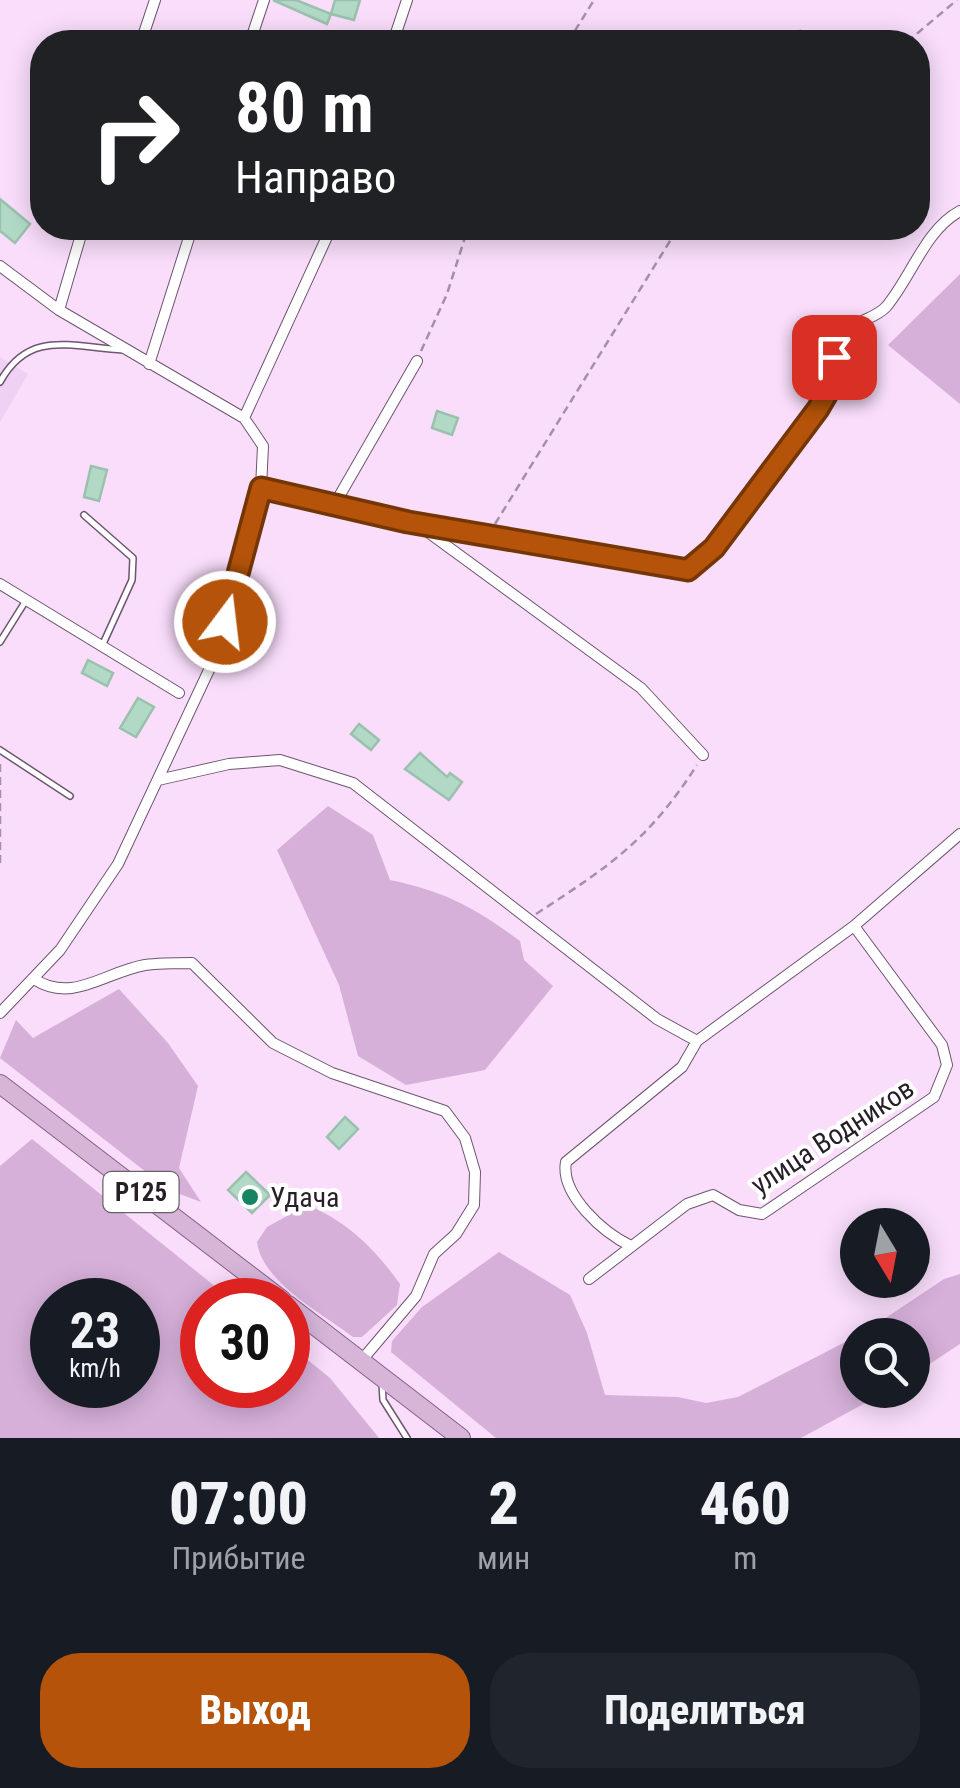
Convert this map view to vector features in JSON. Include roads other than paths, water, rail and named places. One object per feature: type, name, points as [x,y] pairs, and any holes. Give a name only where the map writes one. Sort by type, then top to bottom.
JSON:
[{"type":"main road","name":"Р125","points":[[0,1084],[253,1278]]},
{"type":"main road","name":"Р125","points":[[310,1322],[462,1438]]},
{"type":"street","points":[[145,30],[155,0]]},
{"type":"street","points":[[254,30],[264,0]]},
{"type":"street","points":[[397,30],[407,0]]},
{"type":"street","points":[[930,238],[934,230],[960,211]]},
{"type":"street","points":[[58,310],[79,240]]},
{"type":"street","points":[[149,364],[188,240]]},
{"type":"street","points":[[244,418],[326,240]]},
{"type":"street","points":[[261,488],[416,523],[688,570],[700,563],[818,409],[829,390],[834,357],[846,332],[858,321],[881,312],[913,271],[929,240]]},
{"type":"street","points":[[0,266],[58,310],[244,418],[263,446],[261,488],[216,655],[118,864],[85,918],[34,980],[0,1013]]},
{"type":"street","points":[[333,507],[417,361]]},
{"type":"street","points":[[416,523],[641,688],[703,755]]},
{"type":"street","points":[[0,584],[179,692]]},
{"type":"street","points":[[158,780],[230,764],[280,760],[328,772],[379,800],[657,1019],[698,1041]]},
{"type":"street","points":[[631,1246],[614,1238],[572,1193],[564,1177],[566,1162],[682,1067],[698,1041],[854,926],[960,834]]},
{"type":"street","name":"улица Водников","points":[[589,1279],[687,1204],[713,1195],[739,1210],[762,1214],[934,1097],[947,1065],[942,1045],[854,926]]},
{"type":"street","points":[[34,980],[51,991],[76,989],[143,965],[192,963],[273,1043],[332,1073],[446,1111],[464,1138],[475,1172],[474,1205],[456,1234],[434,1254],[416,1296],[361,1361]]},
{"type":"lane","points":[[0,382],[14,357],[34,346],[126,351]]},
{"type":"lane","points":[[84,515],[133,558],[132,580],[102,646]]},
{"type":"lane","points":[[0,642],[26,600]]},
{"type":"lane","points":[[0,750],[70,796]]},
{"type":"lane","points":[[381,1376],[383,1400],[407,1438]]},
{"type":"place","name":"Удача","points":[[250,1197]]}]
